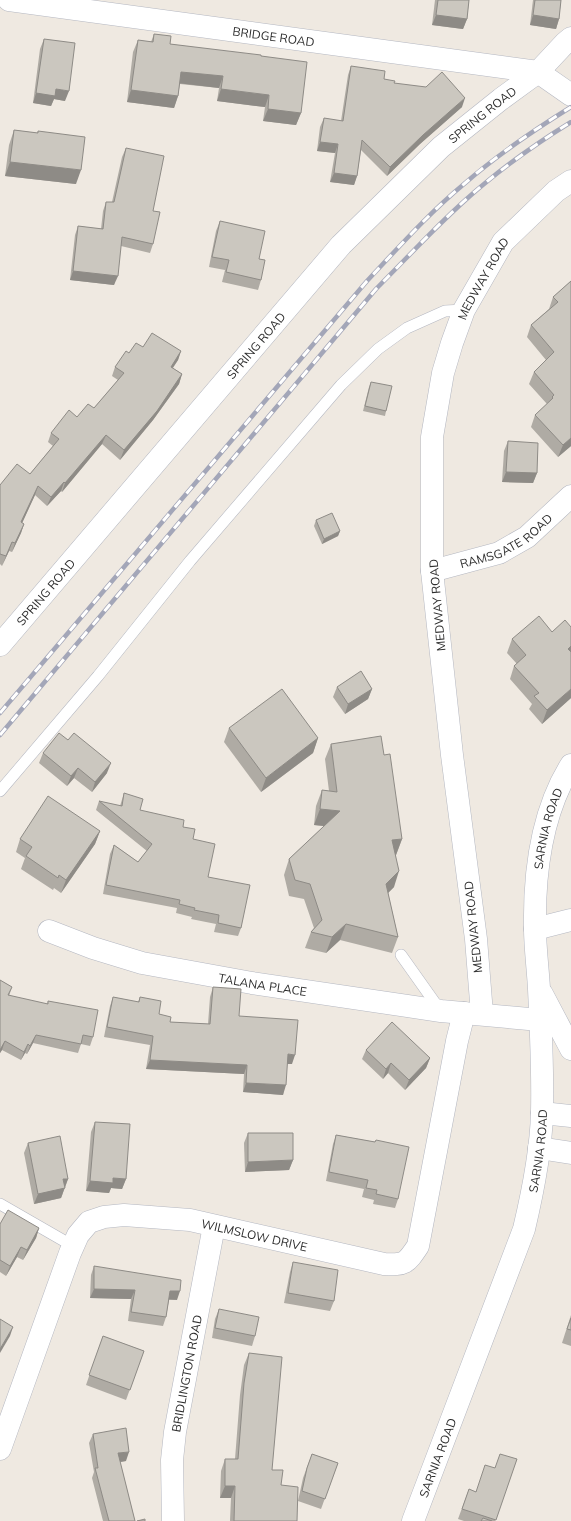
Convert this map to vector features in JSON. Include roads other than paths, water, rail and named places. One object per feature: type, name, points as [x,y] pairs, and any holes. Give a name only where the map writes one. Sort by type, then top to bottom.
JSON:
[{"type":"street","name":"BRIDGE ROAD","points":[[9,0],[538,72]]},
{"type":"street","name":"SPRING ROAD","points":[[0,645],[341,245],[441,147],[501,99],[538,72],[571,38]]},
{"type":"street","points":[[538,72],[571,95]]},
{"type":"street","name":"MEDWAY ROAD","points":[[473,1014],[476,939],[452,755],[432,571],[432,438],[443,373],[464,310],[503,242],[556,191],[571,181]]},
{"type":"street","name":"RAMSGATE ROAD","points":[[432,571],[499,553],[527,537],[571,496]]},
{"type":"street","name":"SARNIA ROAD","points":[[413,1521],[524,1229],[535,1182],[542,1113],[539,987],[535,928],[537,881],[540,848],[548,814],[563,777],[571,765]]},
{"type":"street","points":[[535,928],[571,920]]},
{"type":"street","name":"TALANA PLACE","points":[[49,931],[93,948],[142,963],[252,983],[441,1011],[473,1014]]},
{"type":"street","points":[[539,987],[571,1049]]},
{"type":"street","points":[[473,1014],[540,1020]]},
{"type":"street","name":"WILMSLOW DRIVE","points":[[0,1449],[73,1246],[78,1235],[89,1222],[104,1217],[124,1215],[174,1218],[190,1220],[384,1264],[400,1265],[410,1258],[418,1246],[457,1041],[473,1014]]},
{"type":"street","points":[[542,1113],[571,1116]]},
{"type":"street","points":[[539,1148],[571,1153]]},
{"type":"street","name":"BRIDLINGTON ROAD","points":[[173,1521],[172,1460],[175,1432],[214,1226]]},
{"type":"lane","points":[[0,791],[98,676],[190,561],[341,386],[378,349],[407,328],[445,311],[464,310]]},
{"type":"lane","points":[[401,955],[441,1011]]},
{"type":"lane","points":[[0,1204],[73,1246]]},
{"type":"railway","points":[[0,713],[367,281],[402,243],[451,195],[489,163],[516,143],[571,107]]},
{"type":"railway","points":[[0,735],[376,289],[442,222],[470,196],[515,160],[571,122]]}]
